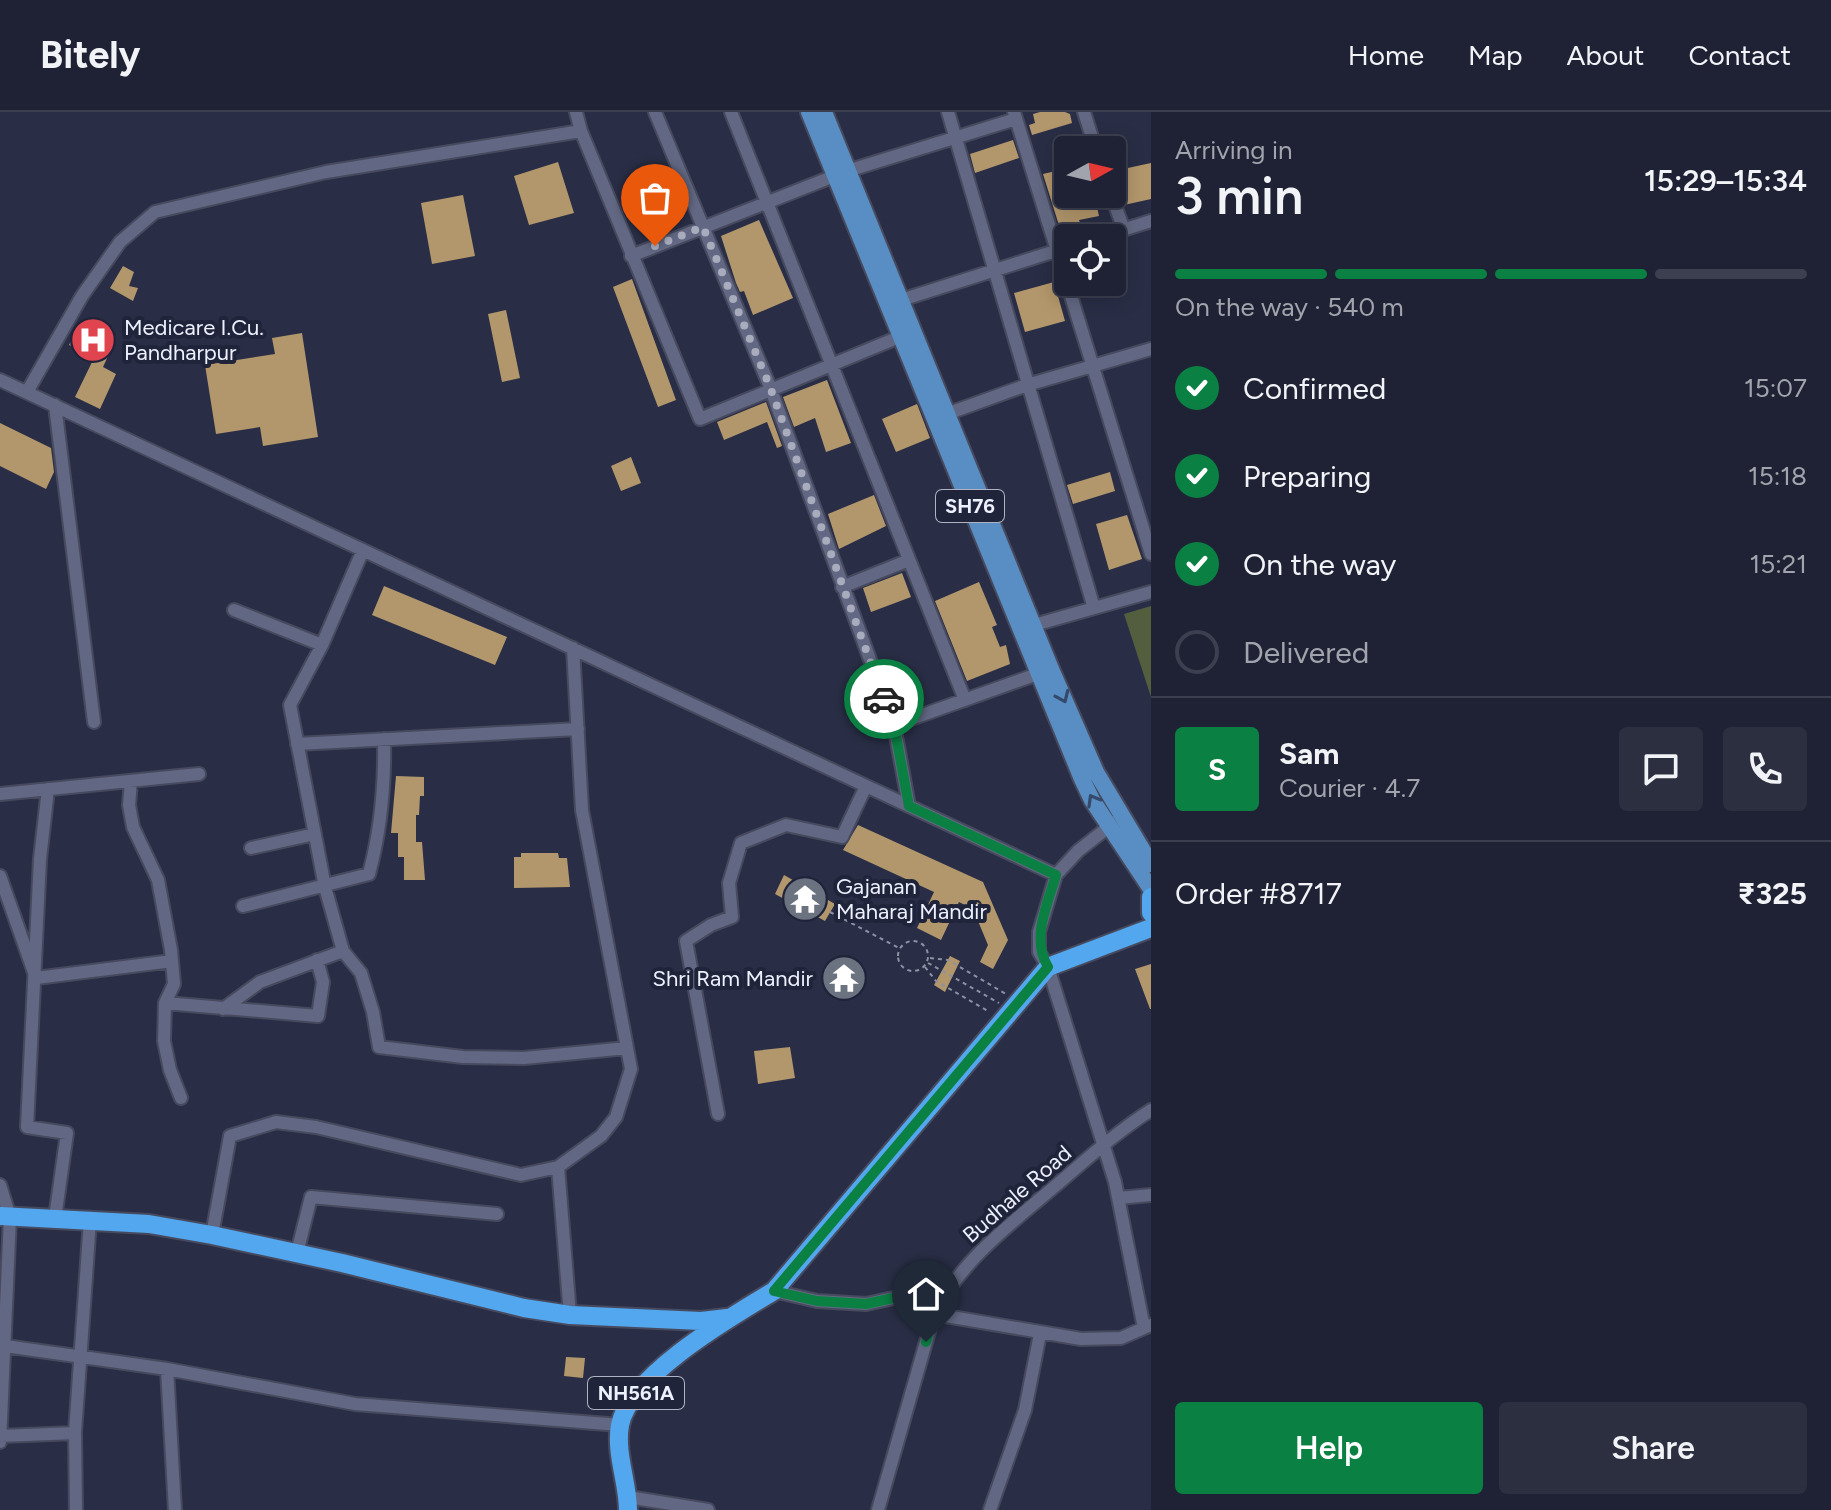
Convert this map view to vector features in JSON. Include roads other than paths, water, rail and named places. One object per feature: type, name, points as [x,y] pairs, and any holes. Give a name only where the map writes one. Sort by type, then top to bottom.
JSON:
[{"type":"highway","points":[[1151,897],[1151,913]]},
{"type":"highway","name":"NH561A","points":[[628,1504],[619,1451],[620,1425],[639,1389],[730,1317],[774,1291],[1048,967],[1151,928]]},
{"type":"highway","points":[[5,1217],[149,1224],[297,1253],[524,1308],[570,1315],[701,1321],[730,1317]]},
{"type":"main road","name":"SH76","points":[[809,112],[901,300],[907,333]]},
{"type":"main road","name":"SH76","points":[[824,112],[841,173],[1044,671],[1151,889]]},
{"type":"main road","name":"SH76","points":[[1116,821],[1151,864]]},
{"type":"street","points":[[576,112],[631,256],[700,419],[770,387],[907,333]]},
{"type":"street","points":[[655,112],[770,387],[894,725],[909,806]]},
{"type":"street","points":[[731,112],[965,700]]},
{"type":"street","points":[[948,112],[1094,608]]},
{"type":"street","points":[[1084,112],[1092,136]]},
{"type":"street","points":[[631,256],[841,173],[1015,116],[1054,226]]},
{"type":"street","points":[[27,392],[82,296],[120,242],[155,212],[326,172],[581,131]]},
{"type":"street","points":[[1126,229],[1151,221]]},
{"type":"street","points":[[901,300],[1054,251]]},
{"type":"street","points":[[1075,296],[1151,554]]},
{"type":"street","points":[[941,416],[1027,385],[1151,349]]},
{"type":"street","points":[[0,380],[1056,875]]},
{"type":"street","points":[[55,405],[94,722]]},
{"type":"street","points":[[363,550],[322,645],[290,705],[325,887],[343,951],[361,973],[373,1012],[379,1047],[463,1057],[524,1058],[627,1048]]},
{"type":"street","points":[[842,587],[909,560]]},
{"type":"street","points":[[1026,628],[1151,592]]},
{"type":"street","points":[[234,610],[322,645]]},
{"type":"street","points":[[212,1235],[230,1136],[276,1122],[316,1127],[521,1175],[558,1167],[601,1136],[616,1117],[631,1069],[582,810],[573,648]]},
{"type":"street","points":[[894,725],[1044,671]]},
{"type":"street","points":[[297,744],[578,729]]},
{"type":"street","points":[[243,906],[369,874],[377,845],[385,788],[384,739]]},
{"type":"street","points":[[0,794],[199,774]]},
{"type":"street","points":[[131,781],[129,805],[133,827],[158,880],[172,961],[174,984],[165,1003],[164,1041],[170,1070],[181,1098]]},
{"type":"street","points":[[718,1114],[686,941],[711,925],[732,917],[729,883],[741,843],[786,825],[842,837],[866,786]]},
{"type":"street","points":[[48,789],[40,859],[27,1127],[67,1133],[55,1218]]},
{"type":"street","points":[[934,1314],[1081,1339],[1121,1338],[1148,1326],[1105,1144],[1048,967],[1039,952],[1039,932],[1056,875],[1078,851],[1116,821]]},
{"type":"street","points":[[251,848],[315,834]]},
{"type":"street","points":[[0,876],[36,978]]},
{"type":"street","points":[[223,1009],[260,982],[343,951]]},
{"type":"street","points":[[165,1003],[318,1016],[323,982],[317,960]]},
{"type":"street","points":[[36,978],[172,961]]},
{"type":"street","name":"Budhale Road","points":[[878,1510],[934,1314],[948,1286],[992,1239],[1105,1144],[1151,1110]]},
{"type":"street","points":[[558,1167],[570,1315]]},
{"type":"street","points":[[0,1185],[5,1217],[5,1346],[0,1439],[75,1433]]},
{"type":"street","points":[[1119,1198],[1151,1195]]},
{"type":"street","points":[[297,1253],[311,1197],[497,1214]]},
{"type":"street","points":[[76,1510],[75,1433],[90,1220]]},
{"type":"street","points":[[774,1291],[817,1301],[866,1304],[948,1286]]},
{"type":"street","points":[[990,1510],[1025,1410],[1040,1334]]},
{"type":"street","points":[[5,1346],[167,1369],[355,1404],[620,1425]]},
{"type":"street","points":[[167,1369],[175,1510]]},
{"type":"street","points":[[628,1504],[708,1510]]},
{"type":"place","name":"Medicare I.Cu. Pandharpur","points":[[93,340]]},
{"type":"place","name":"Gajanan Maharaj Mandir","points":[[805,899]]},
{"type":"place","name":"Shri Ram Mandir","points":[[844,978]]}]
